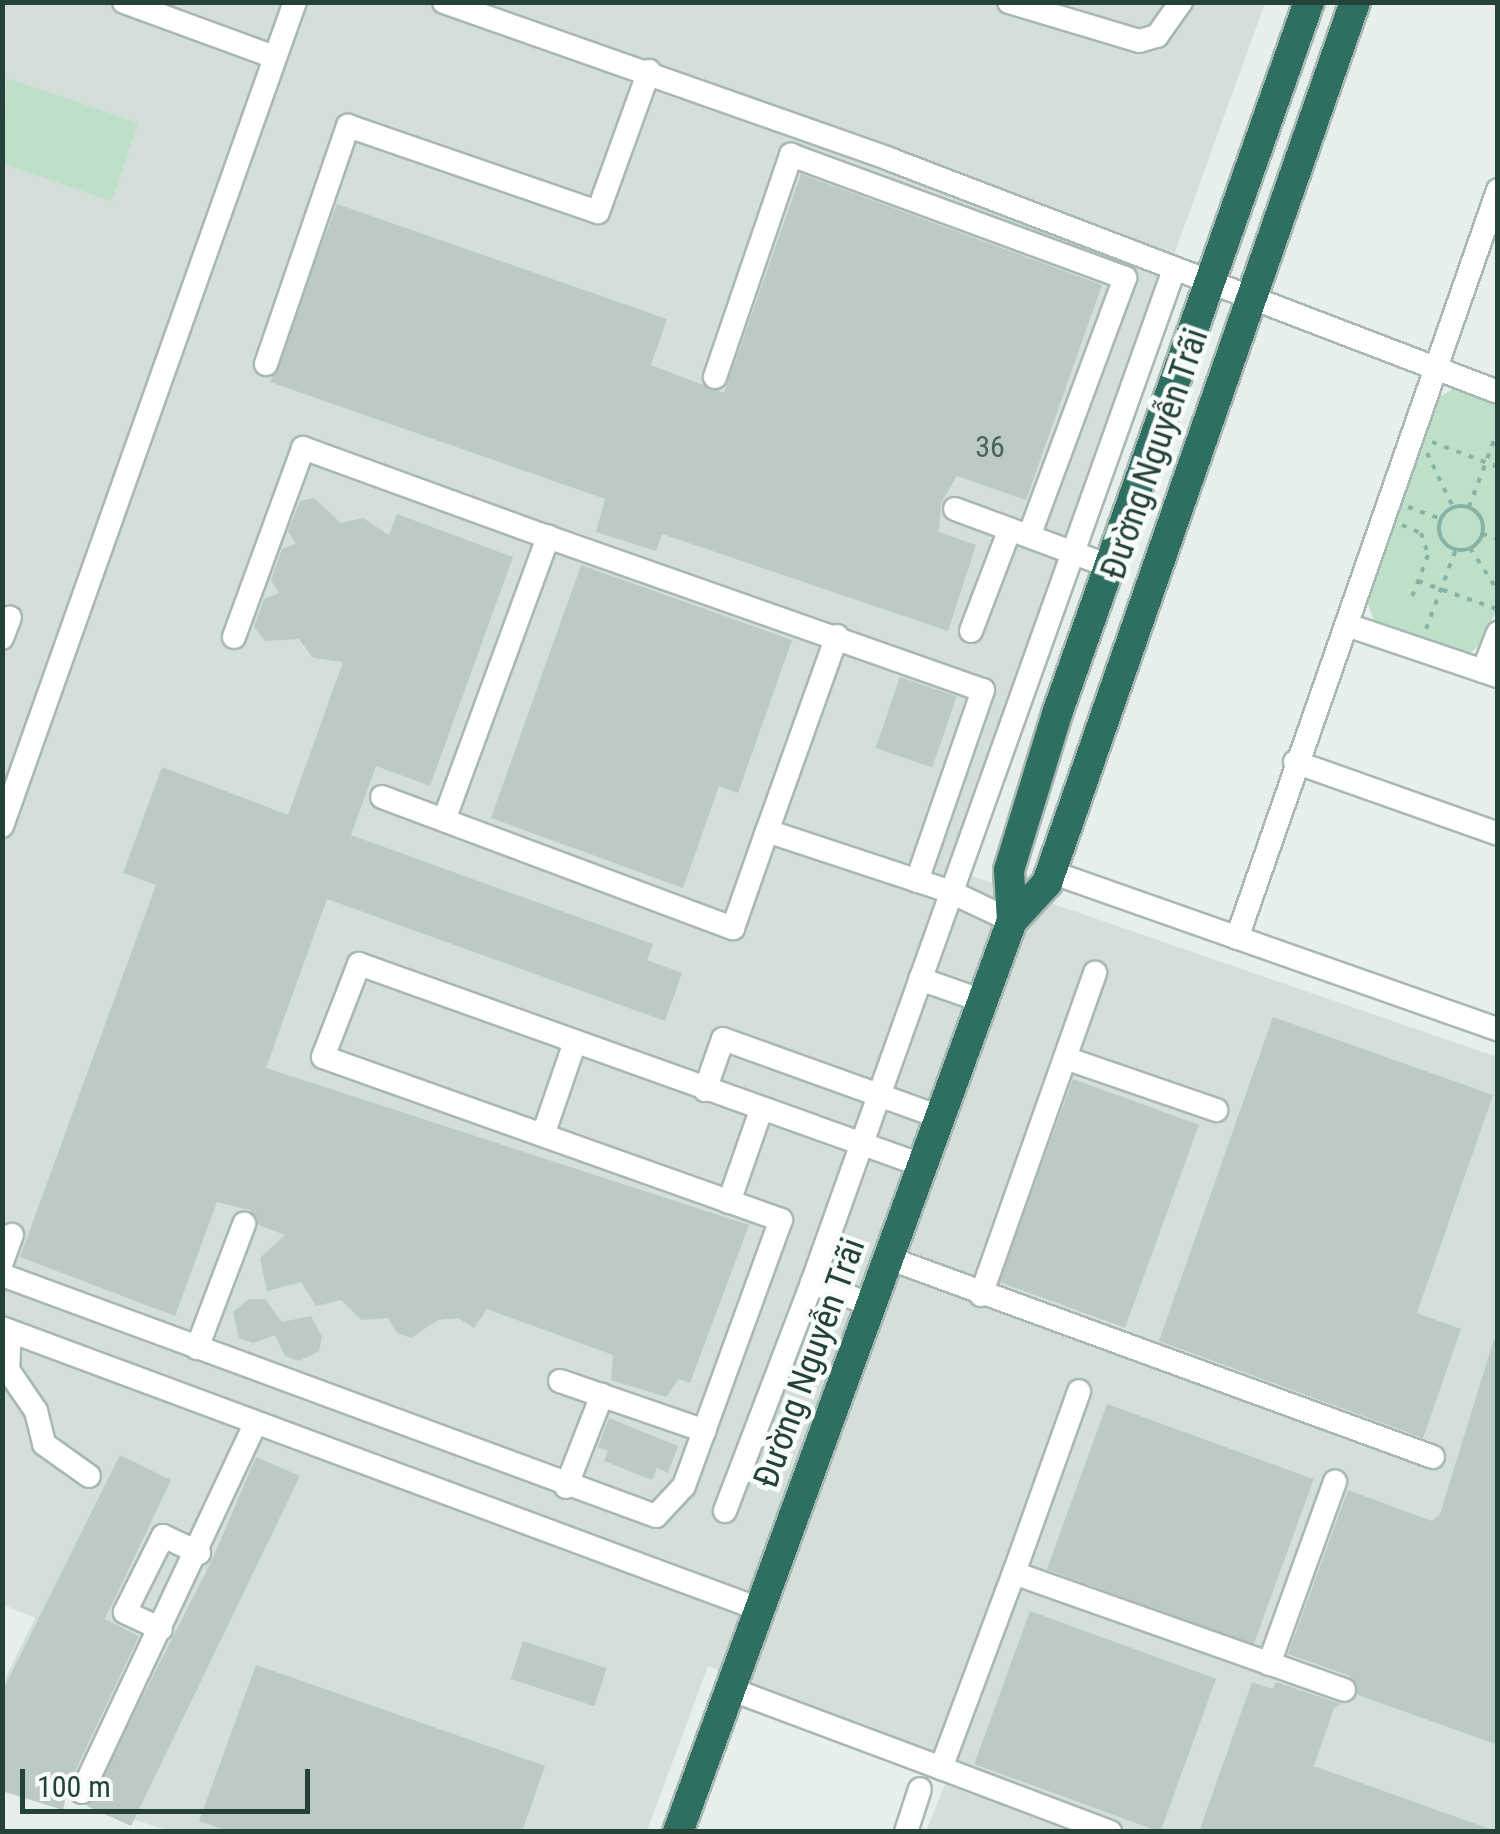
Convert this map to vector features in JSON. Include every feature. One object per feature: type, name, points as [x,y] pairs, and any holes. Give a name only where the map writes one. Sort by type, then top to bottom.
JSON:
[{"type":"highway","name":"Đường Nguyễn Trãi","points":[[1012,921],[1009,870],[1058,711],[1106,565],[1309,2]]},
{"type":"highway","name":"Đường Nguyễn Trãi","points":[[678,1832],[1012,921],[1051,872],[1355,2]]},
{"type":"street","points":[[124,2],[274,58]]},
{"type":"street","points":[[2,826],[10,776],[296,2]]},
{"type":"street","points":[[444,2],[649,71],[1498,392]]},
{"type":"street","points":[[1009,2],[1139,41],[1157,36],[1181,2]]},
{"type":"street","points":[[266,364],[348,126],[598,212],[649,71]]},
{"type":"street","points":[[715,376],[791,156],[1124,278],[1019,533],[971,631]]},
{"type":"street","points":[[1238,938],[1294,762],[1350,626],[1435,370],[1492,223],[1498,190]]},
{"type":"street","points":[[724,1512],[812,1282],[1174,270]]},
{"type":"street","points":[[234,636],[303,448],[837,636],[983,690],[916,881]]},
{"type":"street","points":[[1109,450],[1144,462]]},
{"type":"street","points":[[955,509],[1106,565]]},
{"type":"street","points":[[444,820],[548,537]]},
{"type":"street","points":[[1350,626],[1490,673],[1497,621]]},
{"type":"street","points":[[382,797],[733,928],[837,636]]},
{"type":"street","points":[[1020,699],[1058,711]]},
{"type":"street","points":[[1294,762],[1498,834]]},
{"type":"street","points":[[767,831],[951,892],[1012,921]]},
{"type":"street","points":[[1051,872],[1498,1029]]},
{"type":"street","points":[[2,1275],[566,1487],[656,1516],[684,1486],[781,1220],[322,1057],[359,964],[924,1166]]},
{"type":"street","points":[[980,1295],[1095,973]]},
{"type":"street","points":[[920,979],[983,1001]]},
{"type":"street","points":[[705,1090],[723,1039],[942,1118]]},
{"type":"street","points":[[543,1136],[574,1042]]},
{"type":"street","points":[[1065,1058],[1216,1110]]},
{"type":"street","points":[[730,1202],[761,1110]]},
{"type":"street","points":[[197,1348],[244,1224]]},
{"type":"street","points":[[2,1262],[12,1235]]},
{"type":"street","points":[[888,1258],[980,1295],[1433,1457]]},
{"type":"street","points":[[812,1282],[870,1304]]},
{"type":"street","points":[[89,1476],[44,1444],[36,1411],[8,1370],[6,1330],[254,1426],[760,1609]]},
{"type":"street","points":[[560,1381],[705,1431]]},
{"type":"street","points":[[941,1768],[1079,1392]]},
{"type":"street","points":[[566,1487],[602,1396]]},
{"type":"street","points":[[82,1792],[199,1553],[254,1426]]},
{"type":"street","points":[[1269,1664],[1335,1482]]},
{"type":"street","points":[[162,1629],[125,1612],[163,1536],[199,1553]]},
{"type":"street","points":[[1014,1573],[1344,1690]]},
{"type":"street","points":[[730,1689],[1110,1832]]},
{"type":"street","points":[[906,1832],[920,1790]]},
{"type":"path","points":[[1469,507],[1498,430]]},
{"type":"path","points":[[1429,441],[1498,467]]},
{"type":"path","points":[[1426,450],[1452,507]]},
{"type":"path","points":[[1406,506],[1441,519]]},
{"type":"path","points":[[1452,507],[1469,507],[1482,522],[1482,534],[1470,548],[1456,549],[1440,536],[1441,519],[1452,507]]},
{"type":"path","points":[[1399,524],[1421,533],[1428,556],[1410,602]]},
{"type":"path","points":[[1482,534],[1498,539]]},
{"type":"path","points":[[1470,548],[1498,591]]},
{"type":"path","points":[[1424,636],[1456,549]]},
{"type":"path","points":[[1418,581],[1441,589],[1497,621]]},
{"type":"shaded area","points":[[3,3],[1265,3],[952,869],[1497,1057],[1497,1831],[926,1831],[953,1765],[708,1666],[647,1831],[170,1831],[3,1778],[2,1685],[35,1618],[2,1604]]},
{"type":"green space","points":[[7,78],[138,123],[112,201],[3,164]]},
{"type":"green space","points":[[1453,389],[1497,406],[1497,607],[1485,641],[1467,655],[1374,621],[1367,601],[1439,397]]},
{"type":"building","points":[[801,174],[1102,285],[1026,500],[957,476],[941,503],[939,532],[976,545],[948,631],[662,534],[656,551],[596,532],[605,499],[270,382],[337,204],[667,319],[651,365],[724,393]]},
{"type":"building","points":[[314,498],[341,523],[363,518],[389,535],[397,514],[513,557],[430,786],[376,766],[351,835],[653,944],[647,960],[682,973],[665,1021],[327,899],[266,1068],[749,1225],[690,1383],[679,1379],[666,1397],[611,1380],[613,1355],[487,1309],[474,1328],[458,1318],[438,1320],[411,1338],[397,1333],[388,1318],[361,1320],[341,1300],[316,1306],[301,1282],[267,1291],[260,1258],[285,1235],[259,1225],[250,1210],[217,1202],[175,1316],[20,1257],[156,885],[123,873],[162,767],[288,815],[343,662],[313,658],[299,639],[265,641],[254,627],[264,599],[279,593],[271,580],[282,549],[296,544],[288,531],[300,501]]},
{"type":"building","points":[[581,565],[792,640],[738,793],[719,786],[683,888],[491,818]]},
{"type":"building","points":[[900,677],[957,697],[932,767],[876,748]]},
{"type":"building","points":[[1273,1017],[1493,1095],[1417,1313],[1461,1329],[1423,1438],[1159,1341]]},
{"type":"building","points":[[1073,1079],[1199,1125],[1125,1328],[999,1282]]},
{"type":"building","points":[[249,1299],[265,1299],[282,1322],[311,1316],[322,1337],[319,1351],[299,1361],[285,1356],[275,1335],[253,1343],[239,1338],[233,1312]]},
{"type":"building","points":[[1494,1339],[1498,1340],[1498,1745],[1358,1695],[1350,1676],[1288,1654],[1348,1490],[1432,1521],[1440,1514]]},
{"type":"building","points":[[1107,1404],[1314,1479],[1254,1645],[1047,1569]]},
{"type":"building","points":[[609,1418],[678,1446],[668,1473],[657,1468],[652,1480],[604,1461],[608,1451],[598,1447]]},
{"type":"building","points":[[120,1455],[171,1480],[105,1619],[139,1636],[68,1786],[63,1810],[2,1791],[2,1692]]},
{"type":"building","points":[[256,1457],[300,1476],[131,1826],[87,1806],[212,1560]]},
{"type":"building","points":[[1030,1611],[1216,1679],[1160,1832],[974,1764]]},
{"type":"building","points":[[523,1641],[607,1668],[594,1706],[511,1679]]},
{"type":"building","points":[[256,1665],[545,1766],[522,1832],[230,1832],[199,1821]]},
{"type":"building","points":[[1252,1682],[1273,1689],[1276,1682],[1341,1704],[1334,1708],[1314,1766],[1498,1832],[1199,1832]]}]
